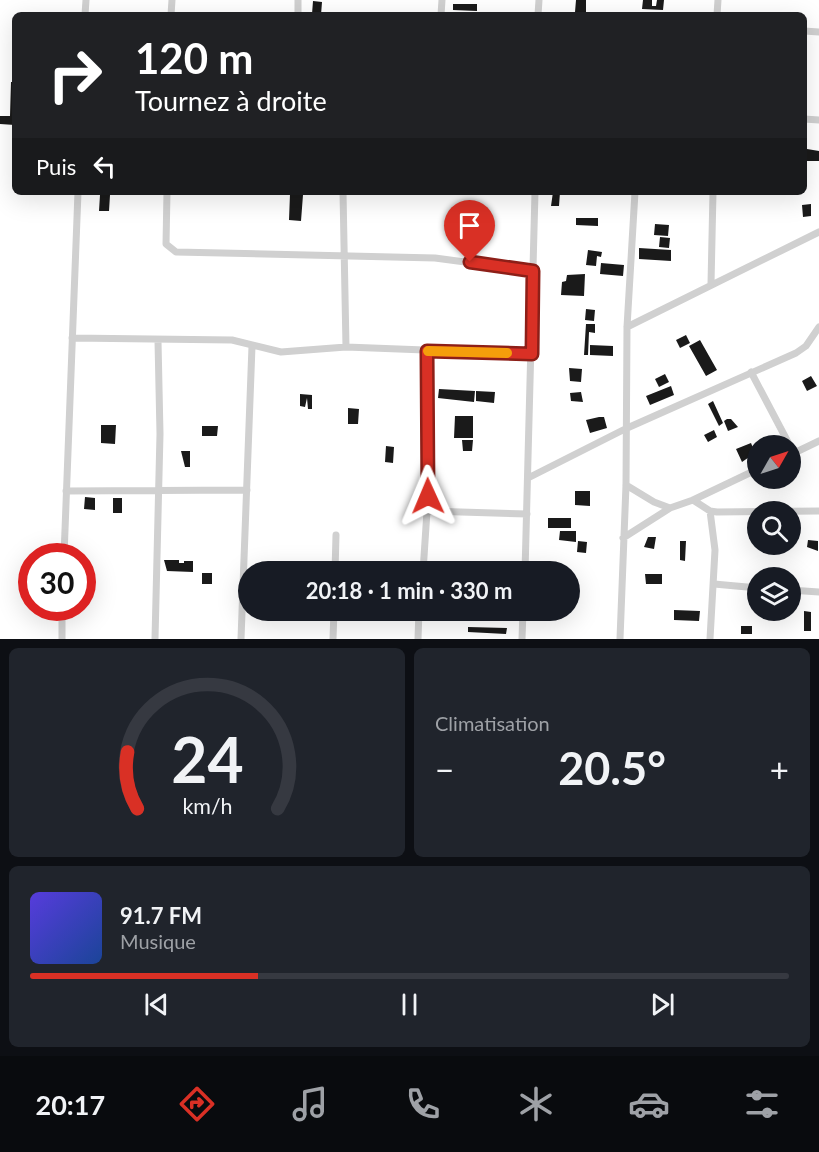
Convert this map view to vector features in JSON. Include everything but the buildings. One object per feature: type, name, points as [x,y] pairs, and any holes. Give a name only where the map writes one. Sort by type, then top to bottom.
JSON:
[{"type":"street","points":[[64,543],[78,195]]},
{"type":"street","points":[[167,195],[166,244],[176,252],[435,258],[533,271]]},
{"type":"street","points":[[343,195],[346,347]]},
{"type":"street","points":[[525,561],[535,195]]},
{"type":"street","points":[[620,639],[627,485],[625,429],[627,327],[635,195]]},
{"type":"street","points":[[711,284],[713,195]]},
{"type":"street","points":[[627,327],[819,232]]},
{"type":"street","points":[[528,478],[625,429],[804,348],[819,327]]},
{"type":"street","points":[[72,338],[158,341],[232,340],[280,352],[346,347],[532,354]]},
{"type":"street","points":[[155,639],[160,383],[158,341]]},
{"type":"street","points":[[241,639],[252,346]]},
{"type":"street","points":[[424,561],[428,511],[427,351]]},
{"type":"street","points":[[751,372],[783,435]]},
{"type":"street","points":[[801,447],[819,441]]},
{"type":"street","points":[[623,538],[670,508],[693,500],[747,474]]},
{"type":"street","points":[[627,485],[654,502],[670,508]]},
{"type":"street","points":[[66,490],[158,492],[247,490]]},
{"type":"street","points":[[693,500],[710,511],[819,511]]},
{"type":"street","points":[[428,511],[527,514]]},
{"type":"street","points":[[710,511],[715,544],[710,639]]},
{"type":"street","points":[[335,561],[336,535]]},
{"type":"street","points":[[714,584],[747,587]]},
{"type":"street","points":[[801,591],[819,592]]},
{"type":"street","points":[[62,621],[62,639]]},
{"type":"street","points":[[333,639],[334,621]]},
{"type":"street","points":[[418,639],[419,621]]},
{"type":"street","points":[[522,639],[523,621]]},
{"type":"slow traffic","points":[[428,351],[507,353]]},
{"type":"route","points":[[428,496],[427,351],[532,354],[533,271],[470,262]]}]
